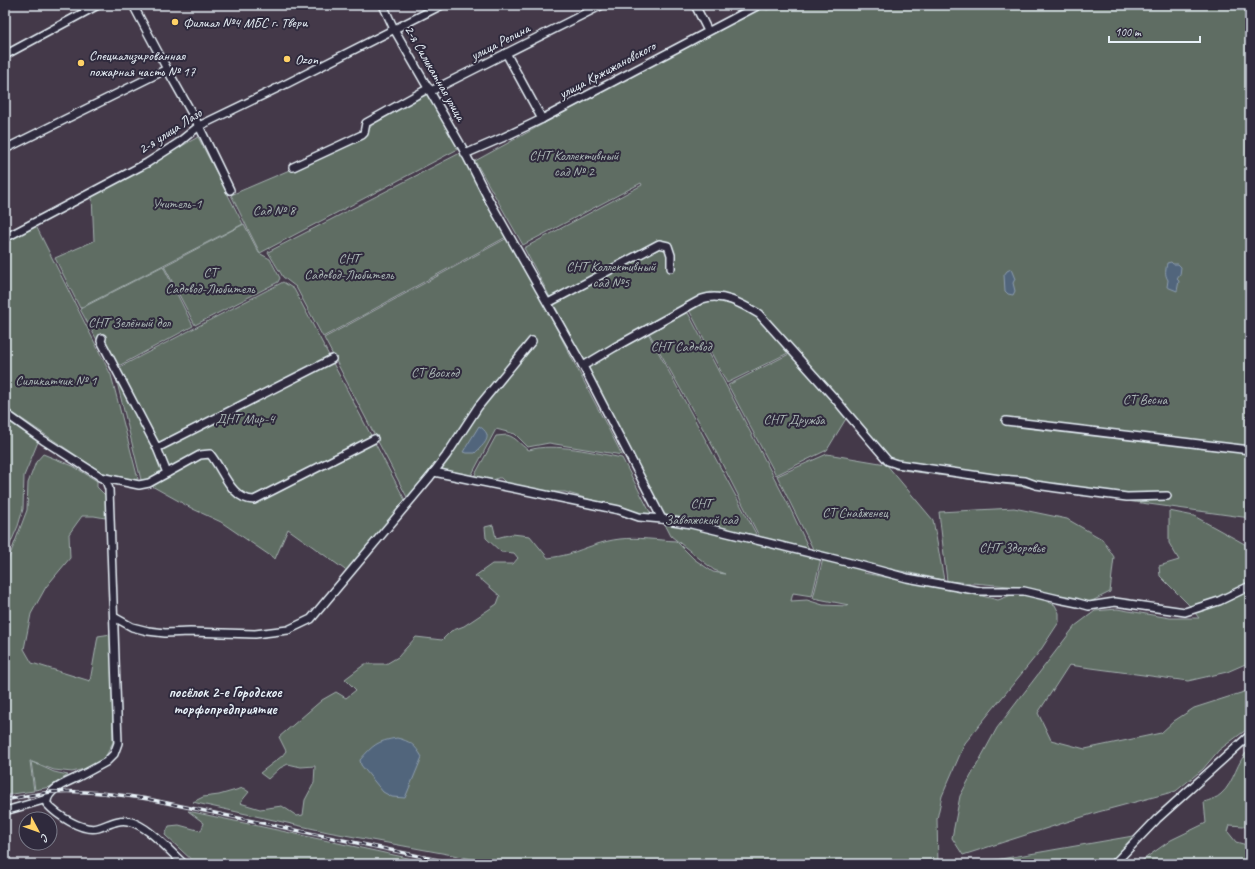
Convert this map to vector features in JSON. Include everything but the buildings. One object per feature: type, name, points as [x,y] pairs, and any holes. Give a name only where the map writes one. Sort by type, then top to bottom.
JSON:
[{"type":"street","points":[[5,55],[98,5]]},
{"type":"street","points":[[133,5],[199,126],[230,190]]},
{"type":"street","name":"2-я Силикатная улица","points":[[383,5],[394,29],[430,90],[489,200],[583,366],[662,519]]},
{"type":"street","name":"2-я улица Лазо","points":[[5,238],[147,163],[178,143],[199,126],[442,5]]},
{"type":"street","name":"улица Репина","points":[[293,167],[362,135],[364,133],[366,123],[602,5]]},
{"type":"street","points":[[695,5],[708,31]]},
{"type":"street","name":"улица Кржижановского","points":[[465,154],[542,118],[759,5]]},
{"type":"street","points":[[506,54],[542,118]]},
{"type":"street","points":[[5,149],[167,69]]},
{"type":"street","points":[[548,303],[659,244],[668,246],[671,255],[671,268]]},
{"type":"street","points":[[583,366],[702,299],[710,296],[722,297],[745,306],[758,314],[837,400],[888,461],[897,464],[1000,479],[1024,481],[1036,485],[1127,497],[1167,496]]},
{"type":"street","points":[[102,338],[101,341],[157,448],[168,473]]},
{"type":"street","points":[[114,617],[132,626],[148,631],[165,633],[190,632],[255,634],[288,630],[311,619],[434,472],[478,406],[532,341]]},
{"type":"street","points":[[157,448],[332,359]]},
{"type":"street","points":[[5,413],[106,481],[109,489],[118,743],[111,758],[106,762],[59,787],[47,799],[5,812]]},
{"type":"street","points":[[1006,421],[1250,450]]},
{"type":"street","points":[[100,477],[139,485],[149,483],[200,455],[210,454],[229,483],[240,496],[247,500],[254,500],[374,439]]},
{"type":"street","points":[[434,472],[619,510],[639,517],[691,524],[907,578],[980,591],[1024,591],[1089,606],[1114,602],[1185,612],[1219,601],[1250,586]]},
{"type":"street","points":[[1114,864],[1157,819],[1250,735]]},
{"type":"street","points":[[47,799],[46,804],[53,810],[71,822],[88,828],[98,828],[116,821],[125,821],[137,824],[152,835],[184,864]]},
{"type":"green space","points":[[774,5],[1250,5],[1250,518],[895,469],[764,313],[735,298],[711,292],[584,361],[524,248],[642,185],[641,183],[523,245],[475,161],[598,94],[598,92],[761,7],[767,10],[773,8]]},
{"type":"green space","name":"Сад № 8","points":[[428,94],[460,148],[260,253],[231,195],[362,139],[372,125]]},
{"type":"green space","name":"Учитель-1","points":[[198,137],[243,224],[80,308],[55,258],[94,241],[92,196]]},
{"type":"green space","name":"СНТ Садовод-Любитель","points":[[464,151],[508,236],[323,337],[296,287],[283,277],[268,252]]},
{"type":"green space","name":"СТ Садовод-Любитель","points":[[244,224],[259,253],[270,259],[280,278],[278,282],[195,325],[164,266]]},
{"type":"green space","name":"Силикатчик № 1","points":[[36,226],[111,375],[138,479],[133,480],[101,472],[13,413],[5,405],[5,242]]},
{"type":"green space","name":"СТ Восход","points":[[509,237],[622,455],[549,443],[528,447],[515,434],[496,429],[471,476],[434,468],[408,499],[324,338]]},
{"type":"green space","name":"СНТ Зелёный дол","points":[[163,266],[193,326],[113,369],[80,309]]},
{"type":"green space","name":"ДНТ Мир-4","points":[[283,282],[294,289],[406,502],[348,572],[288,529],[275,559],[221,522],[193,509],[141,480],[114,370]]},
{"type":"green space","points":[[710,298],[736,304],[758,316],[790,352],[727,383],[688,308]]},
{"type":"green space","name":"СНТ Садовод","points":[[686,309],[789,506],[810,551],[760,538],[716,452],[648,331]]},
{"type":"green space","points":[[647,331],[761,543],[814,551],[777,476],[827,454],[886,464],[933,520],[944,580],[867,564],[864,573],[970,593],[998,600],[1014,594],[1037,597],[1055,605],[1059,613],[1059,622],[1040,651],[965,743],[942,796],[937,819],[938,864],[495,864],[328,832],[193,802],[203,797],[219,795],[243,788],[249,792],[240,803],[260,809],[282,806],[297,816],[303,815],[305,800],[314,783],[315,766],[301,767],[288,764],[280,768],[268,779],[260,773],[282,756],[286,751],[279,737],[322,700],[336,692],[346,698],[356,690],[345,679],[365,664],[386,664],[398,657],[416,637],[442,640],[451,631],[464,626],[497,604],[500,596],[475,576],[492,564],[513,564],[518,558],[514,553],[501,552],[486,538],[485,527],[493,525],[496,538],[512,534],[530,536],[548,558],[566,555],[600,543],[627,538],[676,541],[694,559],[713,572],[725,574],[714,570],[671,536],[585,367]],"holes":[[[821,558],[823,559],[813,598],[849,605],[848,606],[823,605],[807,600],[791,601],[793,593],[812,596]]]},
{"type":"green space","name":"СНТ Дружба","points":[[791,353],[847,417],[827,450],[776,475],[728,385]]},
{"type":"green space","points":[[5,419],[38,442],[24,476],[23,509],[18,526],[5,556]]},
{"type":"green space","points":[[507,435],[514,438],[529,450],[550,447],[563,448],[588,451],[622,458],[652,516],[644,516],[565,492],[539,492],[511,488],[501,478],[491,481],[471,482],[496,436]]},
{"type":"green space","points":[[43,454],[73,466],[97,481],[97,487],[106,496],[105,518],[82,516],[69,534],[70,558],[46,587],[31,614],[24,649],[32,663],[90,681],[98,636],[111,634],[113,742],[105,758],[89,768],[72,772],[54,770],[32,762],[54,772],[68,775],[50,787],[35,790],[30,761],[34,791],[5,795],[5,568],[27,510],[28,483],[36,462]]},
{"type":"green space","name":"СНТ Здоровье","points":[[1014,508],[1067,519],[1102,539],[1114,557],[1110,592],[1090,602],[1022,587],[947,581],[939,512]]},
{"type":"green space","points":[[1169,511],[1194,516],[1250,547],[1250,662],[1227,672],[1188,681],[1069,665],[1038,713],[1051,740],[1085,749],[1161,733],[1174,721],[1194,708],[1250,690],[1250,727],[1219,750],[1203,769],[1176,791],[1098,812],[963,855],[952,838],[960,796],[997,728],[1075,626],[1095,611],[1117,609],[1170,618],[1199,618],[1188,604],[1160,576],[1159,566],[1179,560],[1169,543]]},
{"type":"green space","points":[[1250,749],[1250,830],[1243,826],[1230,825],[1228,832],[1236,842],[1247,845],[1250,844],[1250,864],[1137,864],[1171,840],[1206,823],[1204,802],[1218,797],[1226,789],[1245,754]]},
{"type":"green space","points":[[188,811],[436,864],[196,864],[165,835],[169,826],[179,825],[201,831],[204,823]]},
{"type":"green space","points":[[1133,836],[1110,864],[975,864],[978,863]]},
{"type":"water","points":[[1171,262],[1173,264],[1178,264],[1181,267],[1180,275],[1177,279],[1179,281],[1177,291],[1167,287],[1168,280],[1166,276],[1166,269],[1167,263]]},
{"type":"water","points":[[1011,269],[1015,279],[1013,283],[1015,291],[1013,295],[1008,294],[1005,291],[1004,275]]},
{"type":"water","points":[[479,426],[486,433],[486,440],[475,453],[463,452]]},
{"type":"water","points":[[397,738],[412,744],[422,757],[405,798],[392,797],[383,792],[361,765],[360,760],[376,744]]},
{"type":"railway","points":[[5,800],[51,792],[100,793],[136,797],[457,864]]},
{"type":"place","name":"Филиал №4 МБС г. Твери","points":[[175,22]]},
{"type":"place","name":"Ozon","points":[[287,59]]},
{"type":"place","name":"Специализированная пожарная часть № 17","points":[[81,63]]},
{"type":"district","name":"посёлок 2-е Городское торфопредприятие","points":[[225,700]]},
{"type":"park label","name":"СНТ Коллективный сад № 2","points":[[574,164]]},
{"type":"park label","name":"СНТ Коллективный сад №5","points":[[611,274]]},
{"type":"park label","name":"СТ Весна","points":[[1145,399]]},
{"type":"park label","name":"СНТ Заволжский сад","points":[[701,512]]},
{"type":"park label","name":"СТ Снабженец","points":[[855,512]]}]
